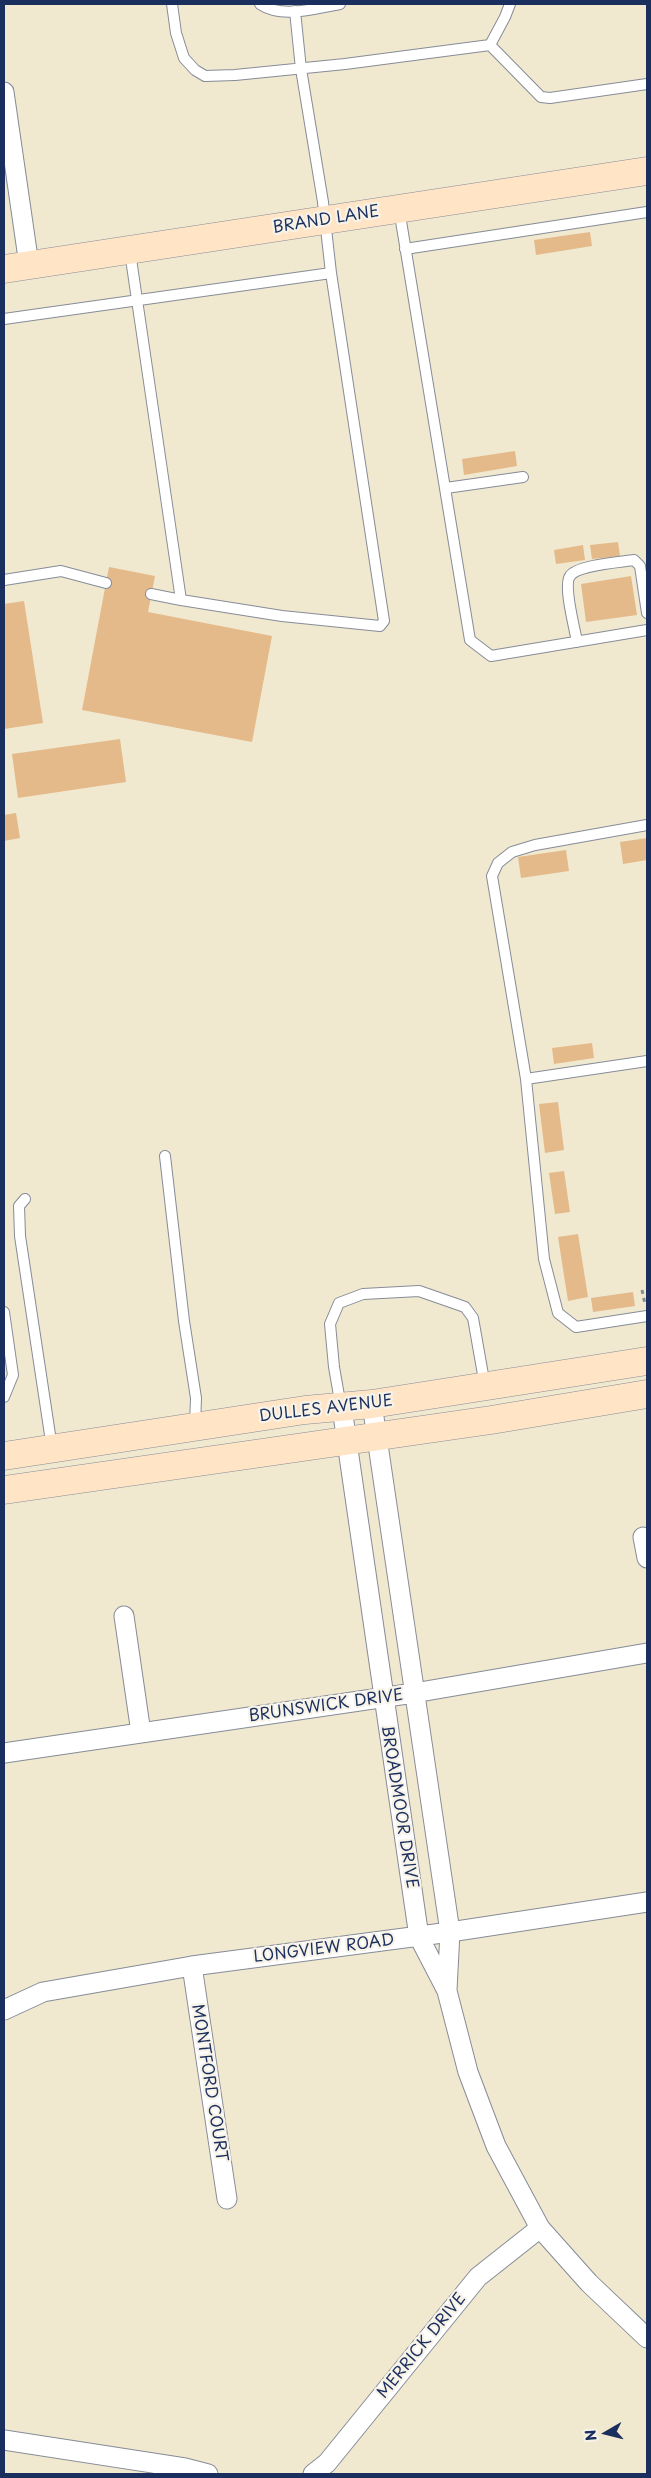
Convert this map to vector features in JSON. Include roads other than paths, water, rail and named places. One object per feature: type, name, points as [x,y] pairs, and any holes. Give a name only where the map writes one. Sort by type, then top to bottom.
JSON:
[{"type":"main road","name":"BRAND LANE","points":[[17,267],[647,171]]},
{"type":"main road","name":"DULLES AVENUE","points":[[4,1456],[305,1410],[372,1404],[647,1361]]},
{"type":"main road","name":"DULLES AVENUE","points":[[4,1490],[507,1418],[647,1394]]},
{"type":"street","points":[[4,92],[17,267]]},
{"type":"street","name":"BROADMOOR DRIVE","points":[[372,1404],[450,1932],[446,1991]]},
{"type":"street","name":"BROADMOOR DRIVE","points":[[342,1408],[419,1936],[446,1991],[468,2072],[496,2146],[540,2228],[589,2283],[647,2338]]},
{"type":"street","points":[[643,1537],[647,1558]]},
{"type":"street","points":[[124,1616],[141,1733]]},
{"type":"street","name":"BRUNSWICK DRIVE","points":[[4,1753],[414,1693],[647,1653]]},
{"type":"street","name":"LONGVIEW ROAD","points":[[4,2010],[43,1992],[192,1966],[450,1932],[647,1902]]},
{"type":"street","name":"MONTFORD COURT","points":[[192,1966],[227,2199]]},
{"type":"street","name":"MERRICK DRIVE","points":[[313,2474],[327,2463],[478,2277],[540,2228]]},
{"type":"street","points":[[4,2440],[185,2468],[208,2474]]},
{"type":"lane","points":[[172,4],[176,33],[184,58],[195,70],[205,76],[301,69],[490,45]]},
{"type":"lane","points":[[260,4],[286,11],[340,4]]},
{"type":"lane","points":[[490,45],[510,4]]},
{"type":"lane","points":[[151,594],[181,600],[373,627],[380,626],[384,621],[331,273],[326,220],[301,69],[295,11]]},
{"type":"lane","points":[[490,45],[541,97],[550,98],[647,84]]},
{"type":"lane","points":[[399,208],[470,640],[491,656],[647,630]]},
{"type":"lane","points":[[405,249],[647,212]]},
{"type":"lane","points":[[130,250],[181,600]]},
{"type":"lane","points":[[4,319],[331,273]]},
{"type":"lane","points":[[446,488],[523,477]]},
{"type":"lane","points":[[577,642],[568,587],[569,576],[577,569],[634,560],[640,566],[647,613]]},
{"type":"lane","points":[[4,580],[61,570],[106,583]]},
{"type":"lane","points":[[647,825],[535,845],[512,852],[498,863],[492,876],[526,1079],[544,1259],[558,1313],[576,1327],[647,1316]]},
{"type":"lane","points":[[526,1079],[647,1061]]},
{"type":"lane","points":[[165,1156],[184,1321],[196,1398],[195,1427]]},
{"type":"lane","points":[[25,1199],[19,1206],[20,1236],[52,1449]]},
{"type":"lane","points":[[342,1408],[334,1367],[330,1324],[339,1303],[363,1294],[419,1292],[465,1307],[473,1318],[485,1386]]},
{"type":"lane","points":[[4,1312],[13,1375],[4,1397]]}]
